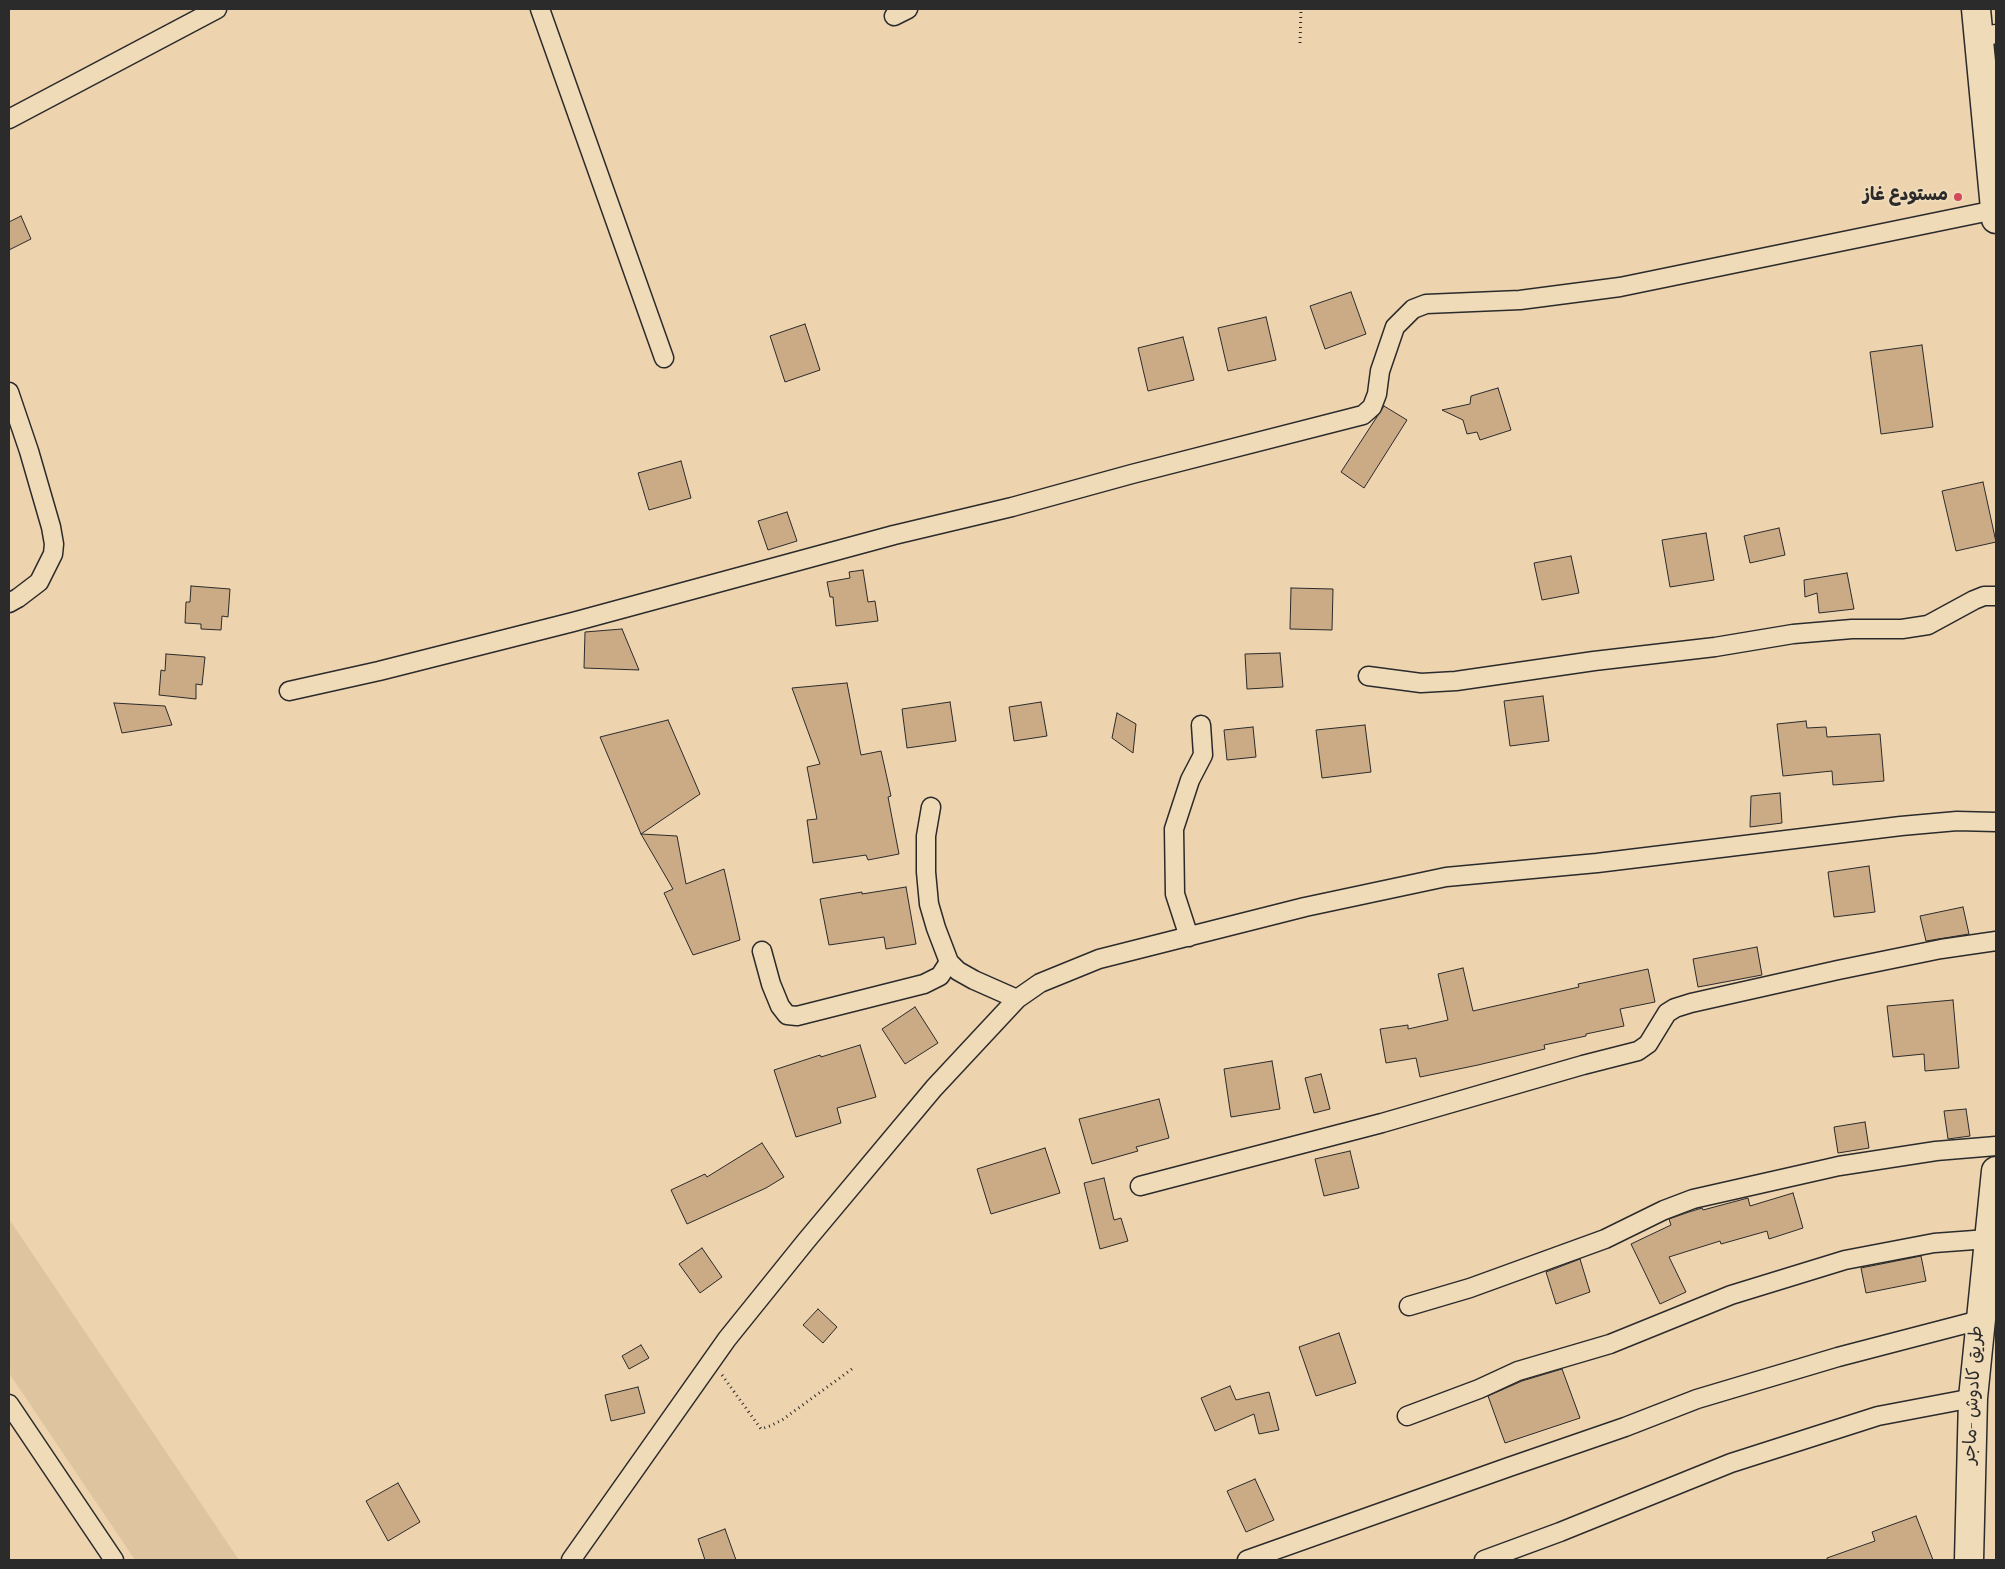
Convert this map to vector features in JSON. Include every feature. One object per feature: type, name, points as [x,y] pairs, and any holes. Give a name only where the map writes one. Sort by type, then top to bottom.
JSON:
[{"type":"highway","points":[[1976,9],[1987,35],[1996,215]]},
{"type":"highway","name":"طريق كادوش -ماجر","points":[[1970,1560],[1973,1398],[1996,1171]]},
{"type":"street","points":[[9,119],[217,9]]},
{"type":"street","points":[[540,9],[664,358]]},
{"type":"street","points":[[289,691],[379,671],[536,631],[884,537],[1012,507],[1363,415],[1372,407],[1377,394],[1380,371],[1395,328],[1413,309],[1426,304],[1520,300],[1620,287],[1996,215]]},
{"type":"street","points":[[9,392],[29,451],[51,527],[54,544],[53,554],[39,582],[9,603]]},
{"type":"street","points":[[1368,676],[1421,683],[1456,681],[1794,634],[1852,629],[1902,629],[1928,625],[1974,600],[1984,596],[1996,596]]},
{"type":"street","points":[[1189,937],[1175,894],[1174,829],[1190,780],[1203,755],[1201,725]]},
{"type":"street","points":[[930,807],[926,836],[926,872],[929,904],[949,962],[958,971],[974,980],[1017,999]]},
{"type":"street","points":[[571,1560],[727,1338],[934,1088],[1017,999],[1040,983],[1099,959],[1305,907],[1446,877],[1597,863],[1901,826],[1957,821],[1996,822]]},
{"type":"street","points":[[1140,1186],[1382,1123],[1638,1051],[1648,1044],[1667,1013],[1675,1008],[1691,1003],[1941,949],[1996,941]]},
{"type":"street","points":[[762,950],[771,984],[780,1006],[787,1015],[797,1016],[924,984],[940,976],[949,962]]},
{"type":"street","points":[[1409,1306],[1470,1288],[1606,1239],[1664,1210],[1693,1199],[1839,1166],[1936,1151],[1996,1146]]},
{"type":"street","points":[[1407,1416],[1479,1389],[1518,1371],[1610,1344],[1740,1292],[1845,1260],[1934,1243],[1992,1224]]},
{"type":"street","points":[[1246,1560],[1625,1427],[1696,1399],[1838,1357],[1980,1320]]},
{"type":"street","points":[[1484,1560],[1560,1532],[1731,1463],[1878,1416],[1973,1398]]},
{"type":"street","points":[[9,1404],[114,1560]]},
{"type":"path","points":[[1300,43],[1301,9]]},
{"type":"path","points":[[711,1361],[761,1429],[782,1420],[852,1369]]},
{"type":"shaded area","points":[[9,1219],[239,1560],[135,1560],[9,1373]]},
{"type":"building","points":[[21,216],[31,239],[9,250],[9,222]]},
{"type":"building","points":[[1351,292],[1366,334],[1325,349],[1310,306]]},
{"type":"building","points":[[1266,317],[1276,360],[1228,371],[1218,328]]},
{"type":"building","points":[[805,324],[820,370],[785,382],[770,336]]},
{"type":"building","points":[[1183,337],[1194,380],[1148,391],[1138,348]]},
{"type":"building","points":[[1922,345],[1933,427],[1881,434],[1870,352]]},
{"type":"building","points":[[1498,388],[1511,430],[1480,440],[1477,432],[1467,434],[1463,420],[1442,410],[1470,404],[1471,396]]},
{"type":"building","points":[[1384,406],[1407,420],[1364,488],[1341,472]]},
{"type":"building","points":[[681,461],[691,498],[649,510],[638,473]]},
{"type":"building","points":[[1983,482],[1996,542],[1956,551],[1942,491]]},
{"type":"building","points":[[787,512],[797,541],[768,550],[758,521]]},
{"type":"building","points":[[1779,528],[1785,555],[1750,563],[1744,536]]},
{"type":"building","points":[[1706,533],[1714,580],[1670,587],[1662,540]]},
{"type":"building","points":[[1571,556],[1579,593],[1542,600],[1534,563]]},
{"type":"building","points":[[863,570],[868,602],[875,601],[878,621],[836,626],[833,597],[830,597],[827,582],[850,578],[849,572]]},
{"type":"building","points":[[1847,573],[1854,609],[1819,613],[1817,593],[1805,597],[1804,580]]},
{"type":"building","points":[[191,586],[230,589],[228,617],[222,616],[221,630],[201,629],[201,624],[185,623],[186,602],[190,602]]},
{"type":"building","points":[[1291,588],[1333,589],[1332,630],[1290,629]]},
{"type":"building","points":[[622,629],[639,670],[584,668],[585,632]]},
{"type":"building","points":[[1280,653],[1283,687],[1247,689],[1245,654]]},
{"type":"building","points":[[166,654],[205,657],[202,685],[196,684],[196,699],[159,695],[161,670],[165,671]]},
{"type":"building","points":[[847,683],[861,755],[881,751],[891,796],[888,797],[899,854],[868,860],[866,855],[813,863],[807,820],[817,819],[807,767],[820,764],[792,688]]},
{"type":"building","points":[[1543,696],[1549,741],[1510,746],[1504,701]]},
{"type":"building","points":[[950,702],[956,741],[907,748],[902,709]]},
{"type":"building","points":[[1041,702],[1047,736],[1014,741],[1009,707]]},
{"type":"building","points":[[114,703],[165,706],[172,725],[122,733]]},
{"type":"building","points":[[1117,713],[1136,724],[1133,753],[1112,738]]},
{"type":"building","points":[[668,720],[700,794],[641,834],[600,737]]},
{"type":"building","points":[[1806,721],[1807,728],[1826,727],[1827,737],[1880,734],[1884,781],[1833,785],[1832,771],[1783,776],[1777,724]]},
{"type":"building","points":[[1365,725],[1371,772],[1322,778],[1316,730]]},
{"type":"building","points":[[1253,727],[1256,757],[1227,760],[1224,730]]},
{"type":"building","points":[[1780,793],[1782,823],[1750,827],[1751,796]]},
{"type":"building","points":[[641,834],[677,836],[686,884],[724,869],[740,940],[693,955],[664,893],[673,889]]},
{"type":"building","points":[[1869,866],[1875,912],[1834,917],[1828,872]]},
{"type":"building","points":[[906,887],[916,944],[886,949],[884,937],[829,945],[820,899]]},
{"type":"building","points":[[1963,907],[1969,934],[1926,941],[1920,916]]},
{"type":"building","points":[[1757,947],[1762,975],[1698,987],[1693,959]]},
{"type":"building","points":[[1463,968],[1473,1011],[1579,987],[1578,984],[1648,969],[1655,1002],[1620,1009],[1624,1026],[1544,1045],[1545,1049],[1478,1065],[1420,1077],[1416,1058],[1386,1063],[1380,1029],[1408,1025],[1408,1029],[1448,1020],[1438,974]]},
{"type":"building","points":[[1953,1000],[1959,1068],[1925,1071],[1924,1054],[1893,1057],[1887,1006]]},
{"type":"building","points":[[915,1007],[938,1043],[905,1064],[882,1029]]},
{"type":"building","points":[[860,1045],[876,1097],[837,1108],[841,1123],[796,1137],[774,1070],[820,1055],[821,1057]]},
{"type":"building","points":[[1272,1061],[1280,1109],[1231,1117],[1224,1069]]},
{"type":"building","points":[[1321,1074],[1330,1109],[1314,1113],[1305,1078]]},
{"type":"building","points":[[1159,1099],[1169,1138],[1136,1147],[1138,1151],[1092,1164],[1079,1119]]},
{"type":"building","points":[[1966,1109],[1970,1136],[1948,1139],[1944,1111]]},
{"type":"building","points":[[1865,1122],[1869,1148],[1838,1153],[1834,1127]]},
{"type":"building","points":[[762,1143],[784,1177],[766,1188],[687,1224],[671,1190],[705,1174],[707,1177]]},
{"type":"building","points":[[1045,1148],[1060,1193],[991,1214],[977,1169]]},
{"type":"building","points":[[1350,1151],[1359,1188],[1324,1196],[1315,1159]]},
{"type":"building","points":[[1104,1178],[1114,1220],[1121,1218],[1128,1241],[1100,1249],[1084,1183]]},
{"type":"building","points":[[1793,1193],[1803,1228],[1769,1239],[1767,1231],[1721,1244],[1720,1241],[1669,1257],[1686,1292],[1660,1304],[1631,1244],[1671,1225],[1669,1219],[1689,1212],[1748,1198],[1750,1206]]},
{"type":"building","points":[[702,1248],[722,1277],[700,1293],[679,1264]]},
{"type":"building","points":[[1921,1256],[1926,1281],[1866,1293],[1861,1268]]},
{"type":"building","points":[[1580,1259],[1590,1292],[1556,1304],[1546,1272]]},
{"type":"building","points":[[818,1309],[837,1327],[823,1343],[803,1325]]},
{"type":"building","points":[[1339,1333],[1356,1383],[1316,1396],[1299,1347]]},
{"type":"building","points":[[641,1345],[649,1358],[629,1369],[622,1356]]},
{"type":"building","points":[[1562,1369],[1580,1418],[1505,1443],[1488,1396],[1522,1381]]},
{"type":"building","points":[[1230,1386],[1236,1400],[1269,1392],[1279,1430],[1259,1434],[1254,1414],[1215,1431],[1201,1398]]},
{"type":"building","points":[[638,1387],[645,1413],[611,1421],[605,1395]]},
{"type":"building","points":[[1255,1479],[1274,1520],[1246,1532],[1227,1491]]},
{"type":"building","points":[[398,1483],[420,1522],[388,1541],[366,1501]]},
{"type":"building","points":[[1916,1516],[1933,1560],[1827,1560],[1827,1558],[1875,1541],[1872,1532]]},
{"type":"building","points":[[725,1529],[736,1560],[705,1560],[698,1539]]},
{"type":"place","name":"مستودع غاز","points":[[1958,197]]}]
